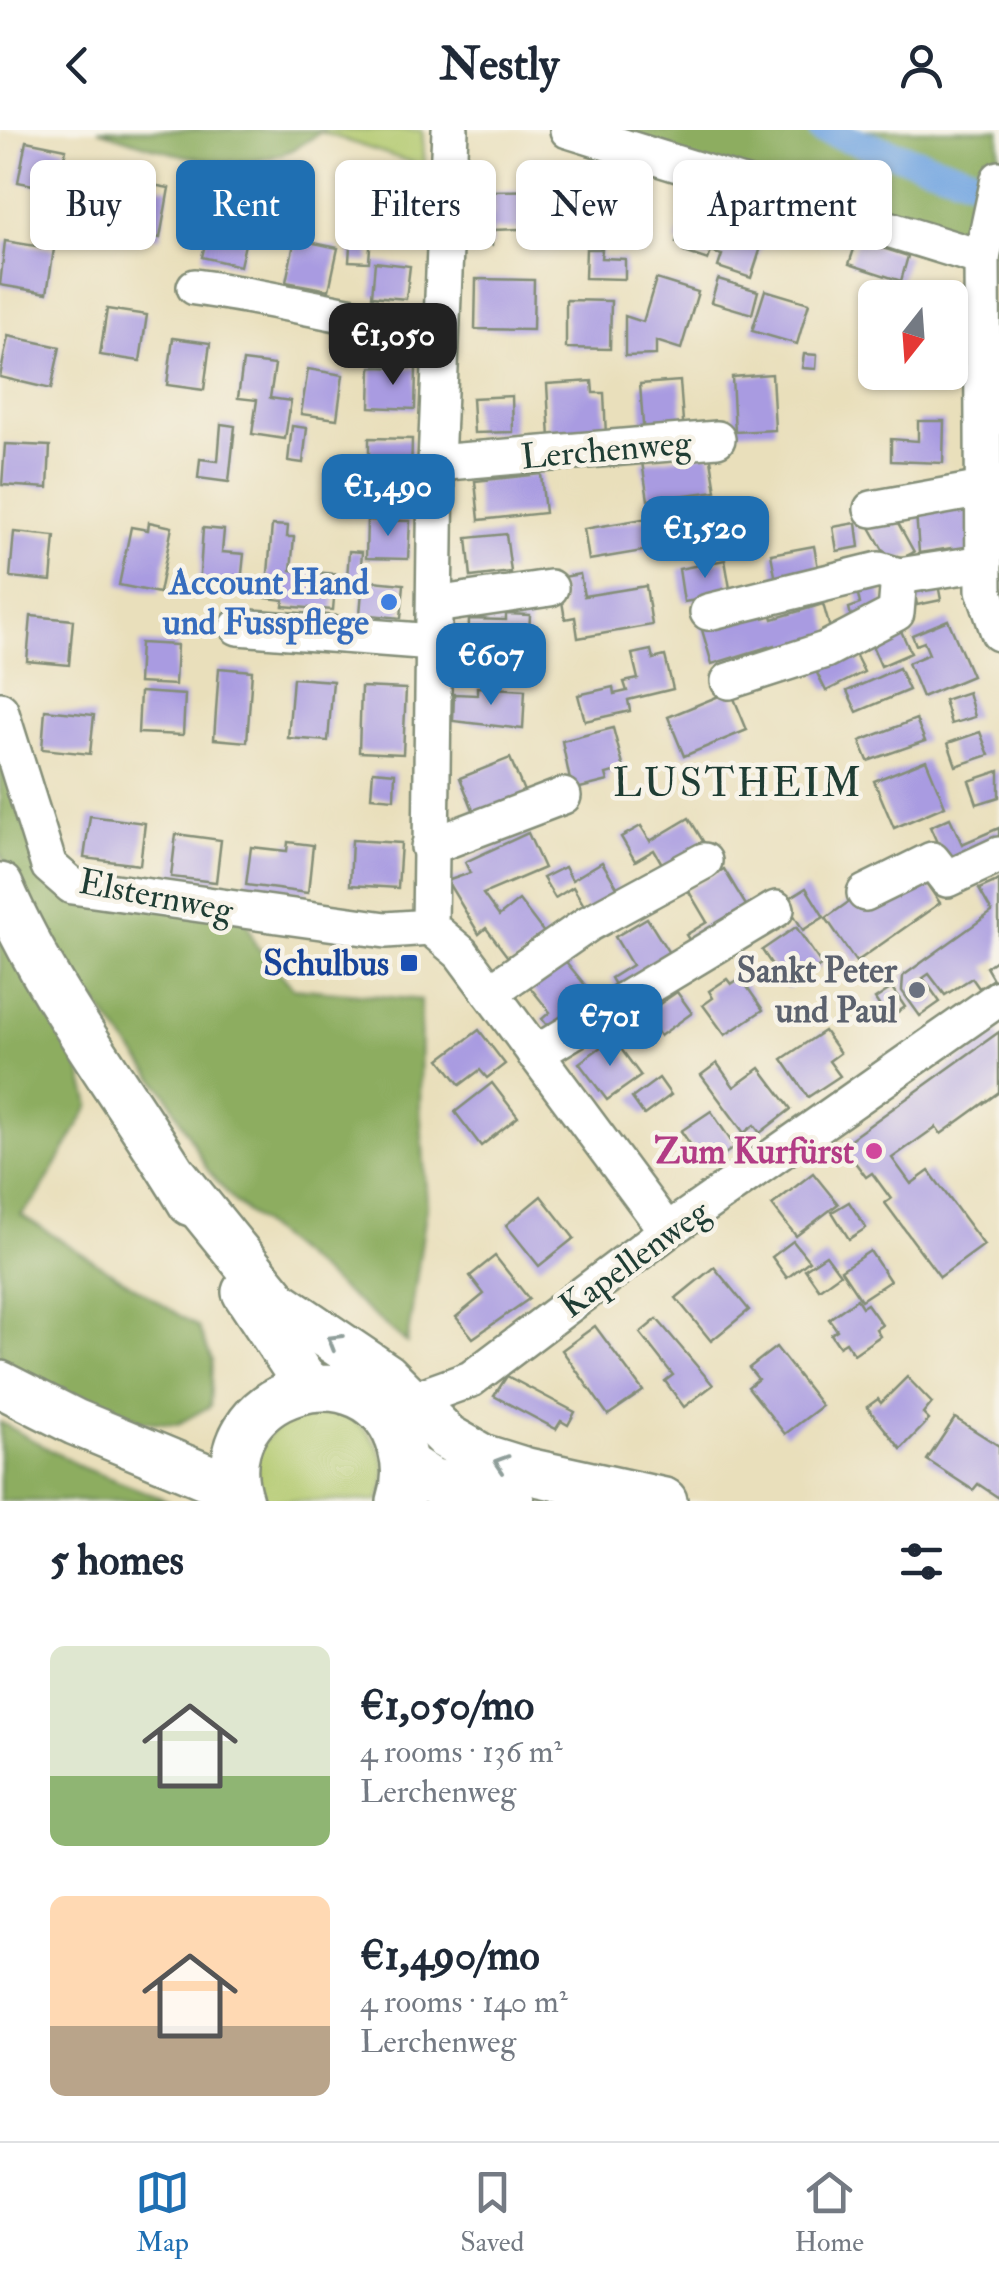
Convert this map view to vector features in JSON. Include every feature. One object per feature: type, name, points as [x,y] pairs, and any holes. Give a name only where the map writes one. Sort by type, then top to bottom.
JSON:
[{"type":"main road","points":[[0,886],[18,928],[60,999],[176,1177],[241,1286],[302,1378],[313,1387]]},
{"type":"main road","points":[[176,1177],[278,1303],[427,1396],[447,1438],[482,1457],[664,1501]]},
{"type":"main road","points":[[0,1384],[238,1495],[247,1430],[263,1370],[241,1286]]},
{"type":"main road","points":[[144,1448],[247,1430],[281,1396],[313,1387],[340,1389],[364,1400],[384,1416],[398,1439],[402,1483],[431,1480],[512,1501]]},
{"type":"street","points":[[450,130],[436,464],[430,927],[462,954],[667,1231]]},
{"type":"street","points":[[568,130],[982,258]]},
{"type":"street","points":[[994,193],[982,258],[984,590],[999,633]]},
{"type":"street","points":[[195,287],[249,294],[337,316],[441,330]]},
{"type":"street","name":"Lerchenweg","points":[[436,464],[716,439]]},
{"type":"street","points":[[872,509],[983,490]]},
{"type":"street","points":[[708,612],[879,570],[900,576],[984,563]]},
{"type":"street","points":[[729,681],[824,650],[896,613],[900,576]]},
{"type":"street","points":[[435,605],[550,588]]},
{"type":"street","points":[[238,627],[434,642]]},
{"type":"street","name":"Elsternweg","points":[[0,710],[49,866],[72,886],[368,928],[430,927]]},
{"type":"street","points":[[430,847],[563,796]]},
{"type":"street","points":[[864,893],[932,860],[947,879],[999,855]]},
{"type":"street","points":[[490,992],[588,924],[704,861]]},
{"type":"street","points":[[535,1054],[776,909]]},
{"type":"street","name":"Kapellenweg","points":[[427,1396],[471,1379],[667,1231],[999,998]]},
{"type":"green space","points":[[98,130],[322,130],[296,148],[255,160],[207,160]]},
{"type":"green space","points":[[422,130],[424,160],[404,160],[321,132]]},
{"type":"green space","points":[[568,130],[999,130],[999,179],[982,258],[892,230],[892,160],[673,162]]},
{"type":"green space","points":[[0,710],[49,865],[244,913],[255,944],[293,988],[421,1000],[420,1107],[427,1205],[407,1343],[235,1202],[207,1169],[167,1095],[29,917],[0,852]]},
{"type":"green space","points":[[0,928],[80,1069],[90,1105],[38,1196],[21,1215],[198,1327],[212,1360],[210,1406],[178,1424],[125,1420],[0,1365]]},
{"type":"green space","points":[[327,1407],[355,1421],[376,1443],[385,1470],[378,1501],[259,1501],[255,1454],[282,1418]]},
{"type":"green space","points":[[0,1422],[83,1468],[169,1501],[0,1501]]},
{"type":"building","points":[[26,141],[66,149],[64,160],[30,160],[30,184],[18,182]]},
{"type":"building","points":[[156,186],[169,188],[160,238],[156,237]]},
{"type":"building","points":[[496,191],[516,191],[516,229],[496,230]]},
{"type":"building","points":[[5,241],[30,245],[30,250],[54,250],[47,293],[0,285]]},
{"type":"building","points":[[315,243],[338,250],[329,290],[286,282],[293,250],[315,250]]},
{"type":"building","points":[[204,250],[244,250],[240,266],[202,257]]},
{"type":"building","points":[[350,250],[370,250],[369,262],[349,261]]},
{"type":"building","points":[[586,250],[602,250],[601,258],[625,259],[625,279],[585,278]]},
{"type":"building","points":[[760,250],[751,278],[718,267],[722,255],[711,252],[708,260],[684,252]]},
{"type":"building","points":[[854,250],[889,250],[908,256],[901,280],[849,264]]},
{"type":"building","points":[[375,262],[410,266],[406,299],[372,296]]},
{"type":"building","points":[[476,279],[534,280],[533,330],[475,329]]},
{"type":"building","points":[[656,279],[698,292],[681,349],[656,341],[656,355],[625,356],[625,316],[643,322]]},
{"type":"building","points":[[718,279],[758,291],[752,314],[711,302]]},
{"type":"building","points":[[765,290],[809,303],[797,344],[752,331]]},
{"type":"building","points":[[566,300],[611,301],[610,349],[566,348]]},
{"type":"building","points":[[107,309],[147,315],[140,361],[100,355]]},
{"type":"building","points":[[8,336],[60,347],[51,389],[0,377]]},
{"type":"building","points":[[173,338],[210,343],[204,390],[167,385]]},
{"type":"building","points":[[804,354],[817,355],[816,369],[802,368]]},
{"type":"building","points":[[243,361],[275,365],[270,398],[291,401],[285,439],[252,434],[257,400],[238,398]]},
{"type":"building","points":[[371,367],[416,368],[415,409],[370,407]]},
{"type":"building","points":[[308,369],[343,375],[337,419],[301,414]]},
{"type":"building","points":[[772,374],[775,430],[735,432],[732,377]]},
{"type":"building","points":[[592,381],[593,393],[604,393],[606,436],[550,439],[547,384]]},
{"type":"building","points":[[680,381],[684,435],[644,438],[640,384]]},
{"type":"building","points":[[512,396],[513,432],[474,433],[472,398]]},
{"type":"building","points":[[918,421],[944,421],[943,463],[891,461],[891,439],[918,441]]},
{"type":"building","points":[[221,424],[235,426],[229,482],[198,478],[200,459],[218,461]]},
{"type":"building","points":[[292,426],[307,428],[303,463],[288,461]]},
{"type":"building","points":[[369,438],[412,439],[411,477],[369,476]]},
{"type":"building","points":[[5,444],[50,446],[48,488],[2,485]]},
{"type":"building","points":[[710,453],[716,491],[648,500],[642,462]]},
{"type":"building","points":[[541,474],[545,513],[479,520],[475,481]]},
{"type":"building","points":[[969,499],[972,556],[952,558],[952,548],[919,553],[916,512]]},
{"type":"building","points":[[893,514],[914,552],[891,564],[867,522]]},
{"type":"building","points":[[649,518],[654,549],[589,560],[584,529]]},
{"type":"building","points":[[367,520],[410,521],[408,559],[366,558]]},
{"type":"building","points":[[149,522],[172,527],[159,593],[119,585],[131,527],[148,530]]},
{"type":"building","points":[[856,523],[859,547],[837,551],[833,527]]},
{"type":"building","points":[[272,525],[288,526],[287,537],[294,537],[291,570],[336,574],[333,610],[283,606],[284,600],[266,598]]},
{"type":"building","points":[[203,528],[224,530],[222,552],[244,554],[240,593],[199,589]]},
{"type":"building","points":[[14,532],[55,536],[51,581],[10,577]]},
{"type":"building","points":[[506,534],[511,572],[471,577],[467,538]]},
{"type":"building","points":[[814,546],[820,579],[777,586],[771,554]]},
{"type":"building","points":[[349,551],[362,552],[360,579],[347,578]]},
{"type":"building","points":[[725,560],[731,594],[684,602],[679,569]]},
{"type":"building","points":[[580,574],[584,596],[646,586],[652,625],[578,638],[575,617],[565,619],[558,578]]},
{"type":"building","points":[[937,579],[941,600],[917,605],[913,583]]},
{"type":"building","points":[[363,580],[404,584],[401,618],[360,614]]},
{"type":"building","points":[[878,580],[885,609],[853,624],[849,608],[860,604],[855,581]]},
{"type":"building","points":[[768,603],[773,619],[823,604],[833,639],[777,656],[774,645],[712,664],[700,623]]},
{"type":"building","points":[[506,614],[530,615],[528,653],[468,651],[469,619],[506,620]]},
{"type":"building","points":[[31,616],[73,620],[69,665],[27,661]]},
{"type":"building","points":[[948,620],[972,676],[922,697],[908,663],[929,654],[924,642],[916,645],[912,635]]},
{"type":"building","points":[[897,622],[911,653],[881,666],[867,634]]},
{"type":"building","points":[[140,643],[177,645],[175,685],[138,683]]},
{"type":"building","points":[[852,648],[864,672],[826,691],[814,667]]},
{"type":"building","points":[[651,650],[653,659],[665,656],[673,689],[628,700],[630,711],[585,721],[578,695],[613,687],[614,694],[627,691],[624,682],[638,679],[632,654]]},
{"type":"building","points":[[219,668],[252,671],[247,742],[214,739]]},
{"type":"building","points":[[899,668],[909,690],[857,712],[847,691]]},
{"type":"building","points":[[293,678],[333,681],[328,741],[288,738]]},
{"type":"building","points":[[361,687],[406,689],[403,754],[359,752]]},
{"type":"building","points":[[477,687],[525,690],[523,729],[453,721],[454,694],[477,695]]},
{"type":"building","points":[[731,691],[747,730],[684,756],[668,717]]},
{"type":"building","points":[[140,692],[185,695],[183,735],[138,733]]},
{"type":"building","points":[[968,692],[975,717],[951,724],[944,700]]},
{"type":"building","points":[[45,710],[94,715],[90,754],[42,749]]},
{"type":"building","points":[[916,719],[925,741],[868,761],[860,741]]},
{"type":"building","points":[[613,728],[624,769],[606,774],[608,781],[572,790],[562,741]]},
{"type":"building","points":[[980,732],[989,755],[956,766],[948,743]]},
{"type":"building","points":[[510,758],[526,796],[476,817],[460,778]]},
{"type":"building","points":[[926,760],[945,806],[894,828],[874,781]]},
{"type":"building","points":[[373,771],[395,773],[394,799],[371,797]]},
{"type":"building","points":[[999,771],[999,797],[977,804],[969,781]]},
{"type":"building","points":[[90,816],[145,823],[140,865],[84,858]]},
{"type":"building","points":[[689,818],[709,851],[668,874],[654,850],[635,861],[621,837],[641,826],[650,841]]},
{"type":"building","points":[[950,818],[962,844],[999,828],[999,845],[949,869],[930,827]]},
{"type":"building","points":[[528,833],[544,868],[483,894],[499,916],[519,900],[548,938],[513,964],[486,928],[479,934],[447,881],[470,873],[465,862]]},
{"type":"building","points":[[176,834],[221,840],[216,882],[171,877]]},
{"type":"building","points":[[352,840],[401,843],[398,888],[350,885]]},
{"type":"building","points":[[288,842],[313,845],[308,893],[246,885],[251,847],[287,851]]},
{"type":"building","points":[[602,862],[625,900],[592,919],[573,887],[555,898],[543,878],[565,867],[572,880]]},
{"type":"building","points":[[724,869],[747,907],[697,952],[686,935],[707,922],[688,890]]},
{"type":"building","points":[[920,874],[940,903],[856,962],[826,918],[857,896],[867,910]]},
{"type":"building","points":[[999,880],[999,958],[986,967],[993,979],[979,988],[972,978],[945,995],[929,974],[923,978],[940,1002],[920,1016],[902,991],[903,976],[992,912],[979,889]]},
{"type":"building","points":[[806,888],[824,917],[803,930],[785,901]]},
{"type":"building","points":[[647,918],[669,953],[636,973],[622,997],[611,978],[632,965],[615,937]]},
{"type":"building","points":[[796,927],[822,965],[788,989],[762,950]]},
{"type":"building","points":[[563,958],[594,996],[572,1015],[556,1037],[542,1019],[550,1012],[529,986]]},
{"type":"building","points":[[741,978],[763,1010],[725,1035],[703,1005],[713,998],[709,991],[727,979],[731,984]]},
{"type":"building","points":[[892,988],[905,1007],[888,1019],[875,999]]},
{"type":"building","points":[[677,992],[692,1013],[660,1036],[645,1014]]},
{"type":"building","points":[[479,1030],[505,1064],[487,1078],[480,1070],[460,1085],[440,1059]]},
{"type":"building","points":[[824,1031],[840,1053],[829,1061],[840,1076],[808,1097],[782,1059]]},
{"type":"building","name":"Zum Kurfürst","points":[[999,1032],[999,1092],[941,1134],[936,1127],[892,1158],[911,1184],[929,1171],[984,1245],[940,1277],[885,1203],[891,1199],[872,1173],[866,1177],[842,1145]]},
{"type":"building","points":[[613,1038],[641,1076],[607,1100],[579,1063]]},
{"type":"building","points":[[717,1063],[734,1087],[760,1068],[791,1109],[760,1133],[754,1125],[744,1133],[701,1075]]},
{"type":"building","points":[[659,1078],[671,1095],[644,1115],[632,1098]]},
{"type":"building","points":[[492,1083],[518,1117],[481,1146],[455,1112]]},
{"type":"building","points":[[711,1111],[735,1147],[706,1167],[681,1131]]},
{"type":"building","points":[[813,1173],[838,1204],[796,1236],[772,1205]]},
{"type":"building","points":[[541,1196],[574,1238],[539,1266],[506,1225]]},
{"type":"building","points":[[849,1202],[866,1228],[849,1239],[832,1212]]},
{"type":"building","points":[[793,1241],[809,1261],[787,1278],[772,1257]]},
{"type":"building","points":[[870,1251],[890,1281],[861,1300],[841,1270]]},
{"type":"building","points":[[826,1255],[840,1274],[819,1289],[805,1269]]},
{"type":"building","points":[[495,1256],[529,1299],[473,1338],[456,1317],[484,1294],[470,1276]]},
{"type":"building","points":[[714,1267],[749,1310],[711,1341],[676,1298]]},
{"type":"building","points":[[857,1299],[862,1307],[867,1304],[882,1325],[876,1329],[880,1336],[854,1354],[846,1342],[839,1346],[831,1334],[837,1330],[829,1319]]},
{"type":"building","points":[[657,1319],[713,1385],[684,1407],[665,1381],[673,1375],[640,1333]]},
{"type":"building","points":[[595,1326],[643,1391],[608,1415],[562,1350]]},
{"type":"building","points":[[776,1347],[822,1406],[785,1434],[748,1387],[758,1379],[749,1368]]},
{"type":"building","points":[[507,1376],[575,1412],[568,1425],[561,1421],[556,1429],[494,1396]]},
{"type":"building","points":[[907,1377],[932,1403],[923,1414],[929,1420],[901,1449],[867,1407],[878,1399],[881,1403]]},
{"type":"building","points":[[955,1418],[999,1446],[999,1498],[978,1484],[973,1490],[927,1460]]},
{"type":"waterway","points":[[822,130],[999,188]]},
{"type":"place","name":"Account Hand und Fusspflege","points":[[389,602]]},
{"type":"place","name":"Schulbus","points":[[409,963]]},
{"type":"place","name":"Sankt Peter und Paul","points":[[917,990]]},
{"type":"place","name":"Zum Kurfürst","points":[[874,1151]]},
{"type":"district","name":"LUSTHEIM","points":[[738,782]]}]
